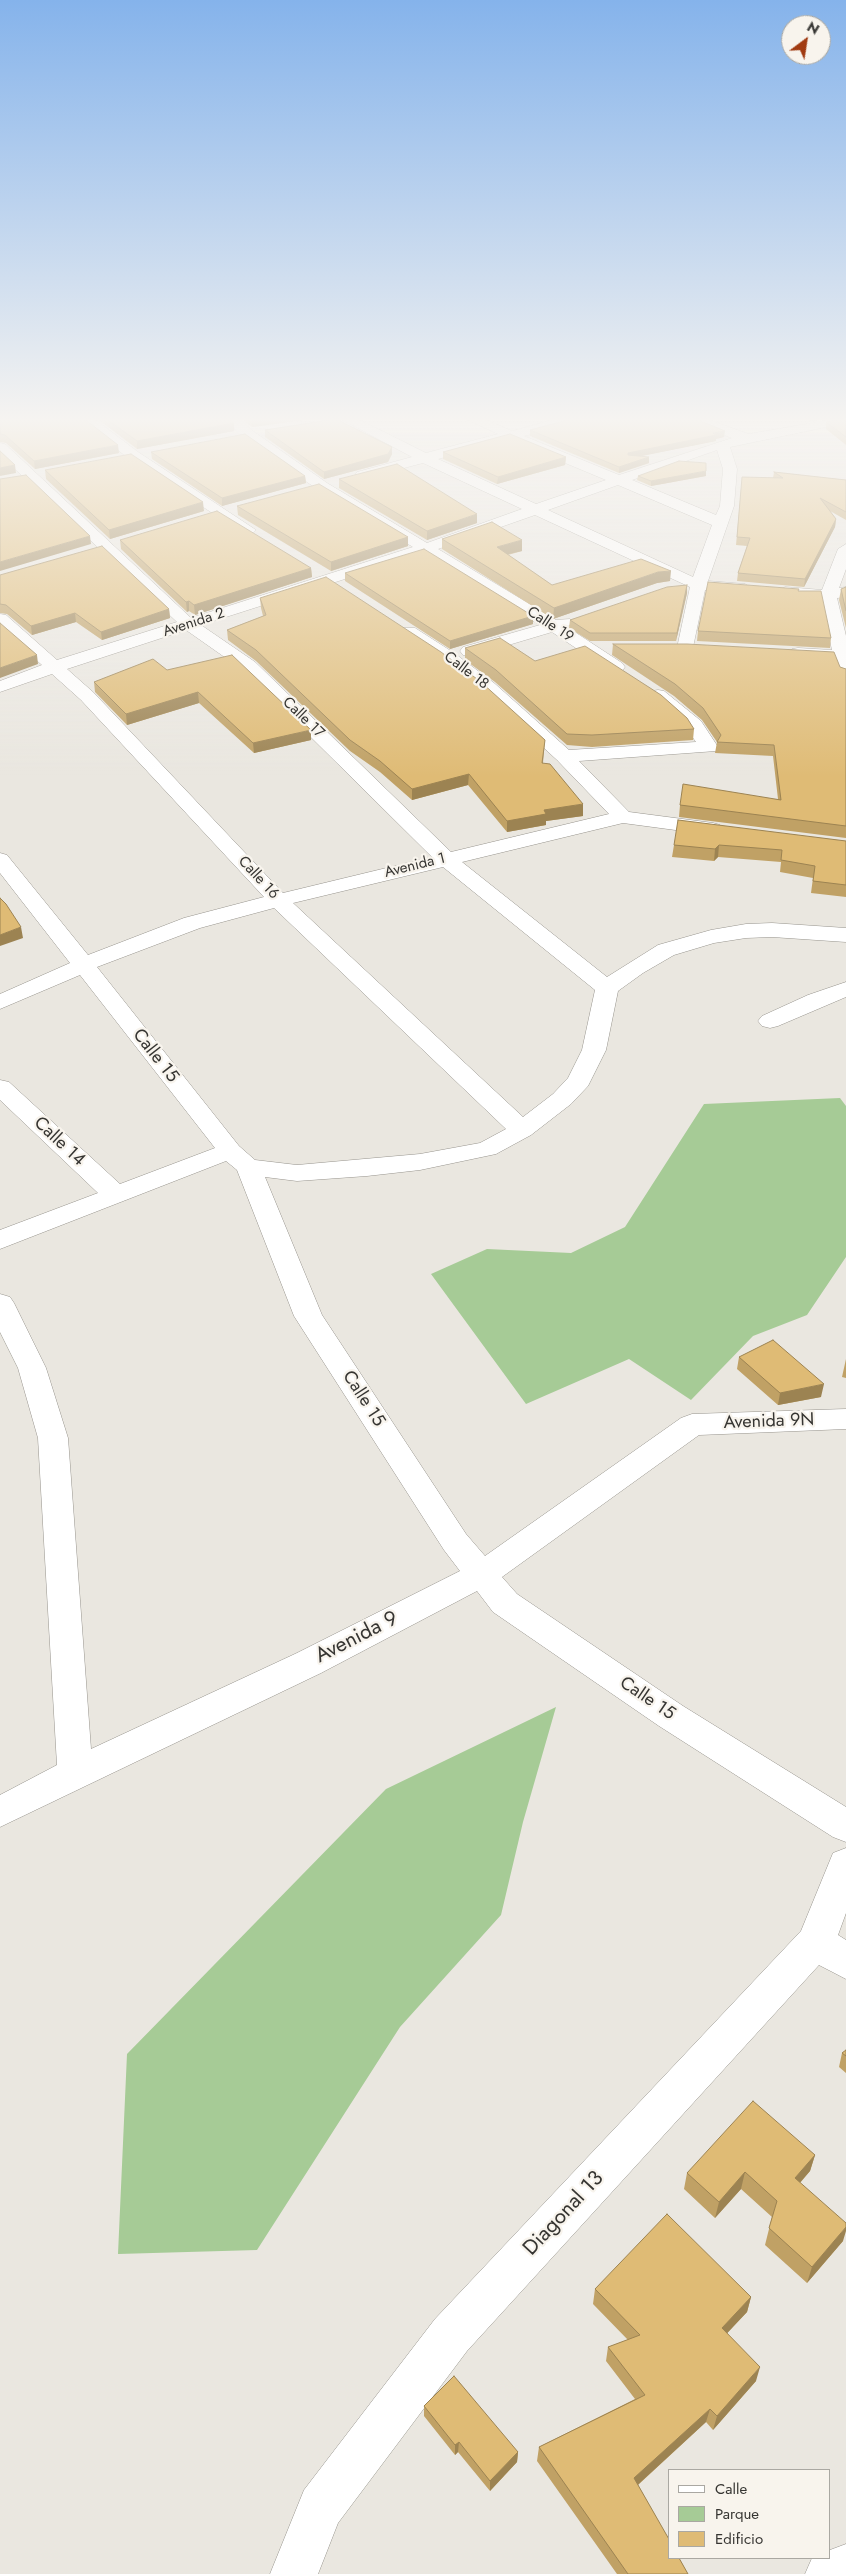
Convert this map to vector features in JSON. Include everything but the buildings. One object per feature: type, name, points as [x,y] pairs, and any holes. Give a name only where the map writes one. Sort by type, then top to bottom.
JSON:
[{"type":"street","name":"Calle 17","points":[[96,537],[189,625],[249,666],[446,859],[607,988]]},
{"type":"street","name":"Calle 19","points":[[408,537],[554,626],[584,648],[626,674]]},
{"type":"street","name":"Avenida 2","points":[[0,687],[54,667],[457,537]]},
{"type":"street","points":[[597,537],[698,585]]},
{"type":"street","points":[[686,648],[698,585],[716,537]]},
{"type":"street","points":[[90,552],[127,542]]},
{"type":"street","points":[[784,653],[845,664],[828,595],[846,549]]},
{"type":"street","points":[[310,568],[343,589]]},
{"type":"street","points":[[664,588],[698,585],[828,595],[846,592]]},
{"type":"street","points":[[448,657],[581,617]]},
{"type":"street","name":"Calle 16","points":[[0,619],[87,696],[278,900],[522,1130]]},
{"type":"street","name":"Calle 18","points":[[400,625],[488,687],[564,756],[623,817]]},
{"type":"street","points":[[584,648],[622,648]]},
{"type":"street","points":[[668,648],[706,649]]},
{"type":"street","points":[[564,756],[709,747],[694,725],[643,684]]},
{"type":"street","name":"Avenida 1","points":[[0,1002],[82,965],[192,923],[278,900],[623,817],[730,831]]},
{"type":"street","name":"Calle 15","points":[[0,859],[82,965],[239,1159],[308,1316],[455,1542],[505,1603],[671,1716],[846,1826]]},
{"type":"street","points":[[0,1240],[117,1196],[239,1159],[297,1173],[420,1162],[487,1149],[522,1130],[562,1099],[578,1080],[594,1050],[607,988],[666,950],[710,937],[772,930],[846,935]]},
{"type":"street","points":[[770,1021],[816,1000],[846,989]]},
{"type":"street","name":"Calle 14","points":[[0,1087],[117,1196]]},
{"type":"street","points":[[0,1303],[32,1368],[53,1438],[75,1773]]},
{"type":"street","name":"Avenida 9N","points":[[692,1425],[846,1419]]},
{"type":"street","name":"Avenida 9","points":[[0,1812],[75,1773],[309,1663],[482,1574],[692,1425]]},
{"type":"street","name":"Diagonal 13","points":[[294,2574],[321,2507],[451,2335],[831,1952],[846,1864]]},
{"type":"street","points":[[829,2574],[846,2568]]},
{"type":"green space","points":[[840,1098],[846,1106],[846,1257],[807,1315],[753,1336],[691,1400],[629,1359],[526,1404],[431,1274],[487,1249],[571,1253],[625,1227],[704,1104]]},
{"type":"green space","points":[[556,1707],[523,1822],[501,1915],[400,2027],[257,2250],[118,2254],[127,2054],[386,1789]]}]
